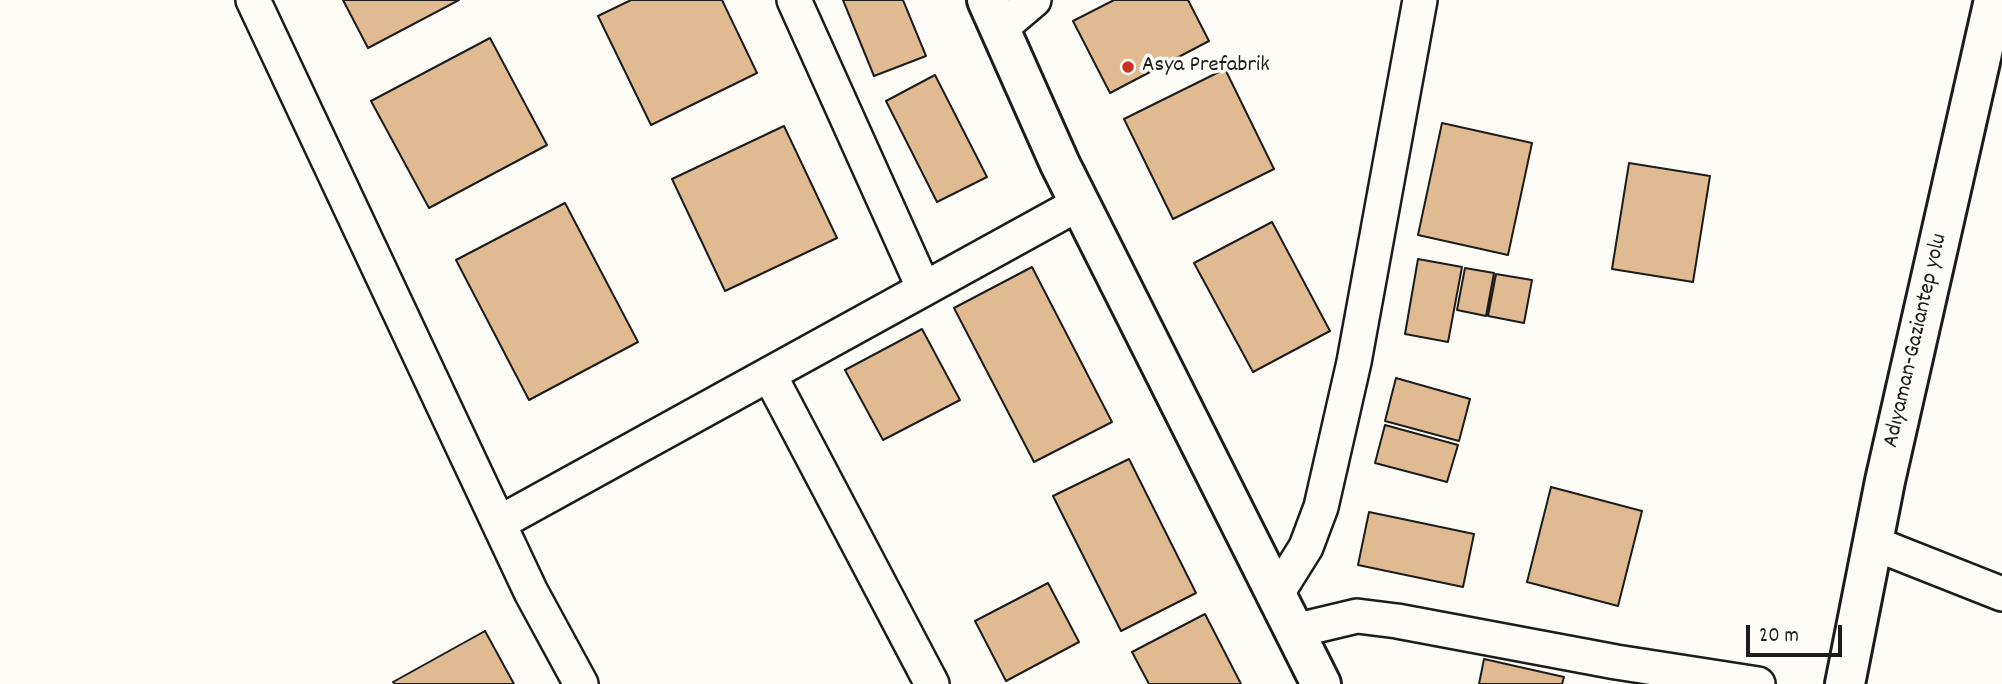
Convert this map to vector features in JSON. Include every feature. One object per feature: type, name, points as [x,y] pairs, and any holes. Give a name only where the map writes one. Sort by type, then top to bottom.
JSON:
[{"type":"street","points":[[253,0],[531,592],[581,684]]},
{"type":"street","points":[[794,0],[924,289]]},
{"type":"street","points":[[1034,0],[994,14],[1060,164],[1321,684]]},
{"type":"street","points":[[1276,595],[1307,547],[1321,507],[1354,362],[1419,0]]},
{"type":"street","name":"Adıyaman-Gaziantep yolu","points":[[1845,684],[1873,543],[1994,0]]},
{"type":"street","points":[[499,523],[1080,203]]},
{"type":"street","points":[[769,374],[932,684]]},
{"type":"street","points":[[1873,543],[2002,594]]},
{"type":"street","points":[[1294,631],[1357,616],[1758,684]]},
{"type":"building","points":[[343,0],[459,0],[368,48]]},
{"type":"building","points":[[631,0],[722,0],[757,73],[651,125],[598,16]]},
{"type":"building","points":[[843,0],[903,0],[926,56],[874,76]]},
{"type":"building","name":"Asya Prefabrik","points":[[1114,0],[1188,0],[1209,41],[1110,93],[1073,21]]},
{"type":"building","points":[[490,38],[547,145],[429,208],[371,101]]},
{"type":"building","points":[[1225,69],[1274,169],[1173,219],[1124,119]]},
{"type":"building","points":[[935,75],[987,177],[937,202],[886,101]]},
{"type":"building","points":[[1442,123],[1532,143],[1508,255],[1418,235]]},
{"type":"building","points":[[784,126],[837,238],[725,291],[672,179]]},
{"type":"building","points":[[1629,163],[1710,176],[1693,282],[1612,269]]},
{"type":"building","points":[[565,203],[638,342],[529,400],[456,260]]},
{"type":"building","points":[[1272,222],[1330,331],[1253,372],[1194,263]]},
{"type":"building","points":[[1418,259],[1462,267],[1448,342],[1405,334]]},
{"type":"building","points":[[1032,267],[1112,422],[1034,462],[954,308]]},
{"type":"building","points":[[1465,268],[1494,273],[1486,316],[1457,310]]},
{"type":"building","points":[[1496,274],[1532,280],[1524,323],[1488,316]]},
{"type":"building","points":[[922,329],[960,400],[883,440],[845,370]]},
{"type":"building","points":[[1396,378],[1470,399],[1459,441],[1385,421]]},
{"type":"building","points":[[1385,425],[1458,445],[1447,482],[1375,463]]},
{"type":"building","points":[[1129,459],[1196,593],[1121,631],[1053,496]]},
{"type":"building","points":[[1551,487],[1642,511],[1618,606],[1527,582]]},
{"type":"building","points":[[1369,512],[1474,534],[1463,587],[1358,565]]},
{"type":"building","points":[[1048,583],[1079,642],[1006,681],[975,621]]},
{"type":"building","points":[[1205,614],[1241,684],[1149,684],[1132,652]]},
{"type":"building","points":[[485,631],[514,684],[393,682]]},
{"type":"building","points":[[1484,659],[1564,677],[1562,684],[1479,684]]},
{"type":"place","name":"Asya Prefabrik","points":[[1128,67]]}]
